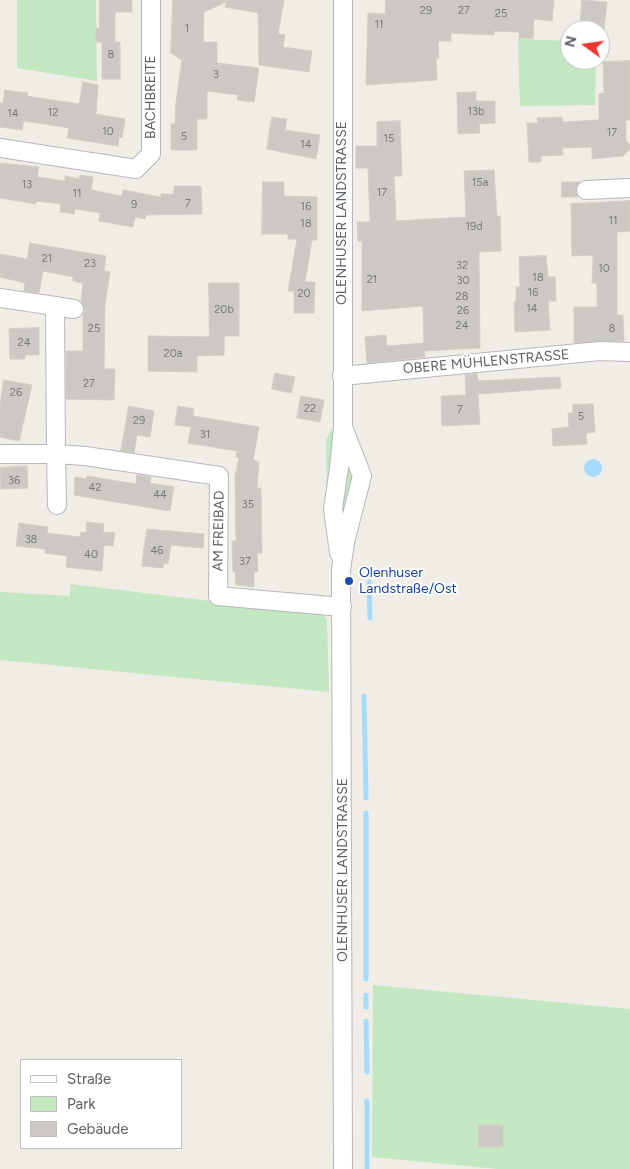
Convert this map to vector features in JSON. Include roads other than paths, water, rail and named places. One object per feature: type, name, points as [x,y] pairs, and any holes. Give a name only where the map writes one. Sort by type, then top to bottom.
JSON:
[{"type":"street","name":"BACHBREITE","points":[[0,148],[136,169],[151,154],[151,0]]},
{"type":"street","name":"OLENHUSER LANDSTRASSE","points":[[343,0],[342,426],[339,468],[333,509],[341,570],[342,607],[343,1169]]},
{"type":"street","points":[[586,190],[630,188]]},
{"type":"street","points":[[0,298],[74,309]]},
{"type":"street","points":[[55,306],[57,505]]},
{"type":"street","name":"OBERE MÜHLENSTRASSE","points":[[342,376],[591,352],[630,352]]},
{"type":"street","name":"OLENHUSER LANDSTRASSE","points":[[341,570],[345,542],[362,476],[342,426]]},
{"type":"street","name":"AM FREIBAD","points":[[0,454],[85,456],[219,476],[218,596],[342,607]]},
{"type":"water","points":[[589,459],[597,459],[602,464],[600,475],[589,477],[584,472],[584,464]]},
{"type":"waterway","points":[[369,582],[370,618]]},
{"type":"waterway","points":[[364,696],[366,798]]},
{"type":"waterway","points":[[366,813],[366,979]]},
{"type":"waterway","points":[[366,995],[366,1007]]},
{"type":"waterway","points":[[366,1021],[367,1072]]},
{"type":"waterway","points":[[367,1101],[367,1169]]},
{"type":"place","name":"Olenhuser Landstraße/Ost","points":[[349,581]]}]
